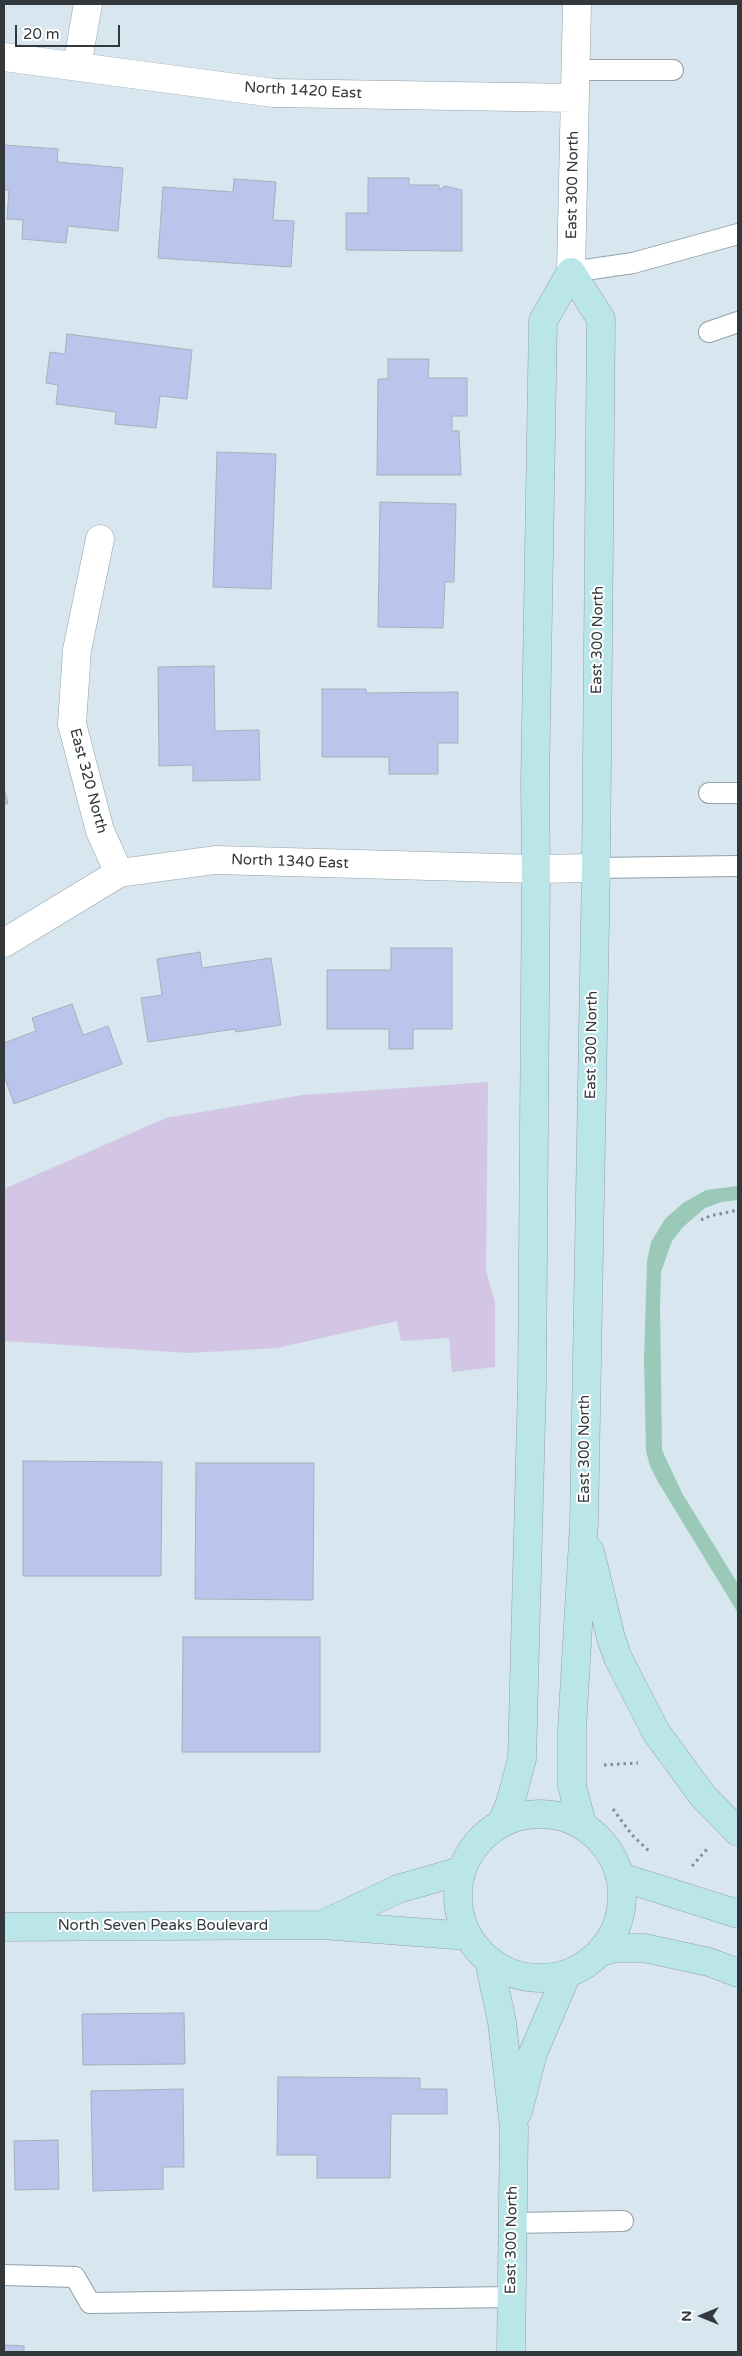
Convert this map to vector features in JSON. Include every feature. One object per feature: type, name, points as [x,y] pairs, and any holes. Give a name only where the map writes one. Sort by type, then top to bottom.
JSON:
[{"type":"street","points":[[77,66],[88,4]]},
{"type":"street","name":"East 300 North","points":[[502,1823],[511,1800],[522,1759],[532,1386],[535,783],[543,321],[571,272],[577,4]]},
{"type":"street","name":"North 1420 East","points":[[4,56],[274,93],[575,98]]},
{"type":"street","name":"East 300 North","points":[[571,272],[601,318],[596,868],[584,1523],[572,1729],[572,1786],[582,1824]]},
{"type":"street","name":"East 320 North","points":[[100,539],[78,650],[72,724],[100,831],[119,873]]},
{"type":"street","name":"North 1340 East","points":[[4,943],[119,873],[214,860],[536,869],[596,868]]},
{"type":"street","points":[[584,1523],[611,1638],[618,1658],[656,1732],[702,1794],[738,1832]]},
{"type":"street","points":[[553,1814],[582,1824],[603,1842],[614,1859],[622,1885],[617,1927],[601,1952],[580,1969],[567,1974],[536,1979],[508,1972],[489,1961],[468,1936],[458,1900],[461,1871],[466,1859],[488,1832],[518,1816],[553,1814]]},
{"type":"street","name":"North Seven Peaks Boulevard","points":[[322,1924],[398,1889],[461,1871]]},
{"type":"street","points":[[620,1877],[738,1914]]},
{"type":"street","name":"North Seven Peaks Boulevard","points":[[4,1927],[322,1924],[468,1936]]},
{"type":"street","points":[[601,1952],[616,1948],[644,1948],[709,1962],[738,1973]]},
{"type":"street","name":"East 300 North","points":[[489,1961],[502,2022],[514,2128],[511,2352]]},
{"type":"street","name":"East 300 North","points":[[514,2128],[533,2053],[567,1974]]},
{"type":"lane","points":[[575,70],[673,70]]},
{"type":"lane","points":[[571,272],[633,263],[738,234]]},
{"type":"lane","points":[[709,332],[738,322]]},
{"type":"lane","points":[[709,794],[738,794]]},
{"type":"lane","points":[[596,868],[738,866]]},
{"type":"lane","points":[[513,2223],[624,2221]]},
{"type":"lane","points":[[4,2274],[75,2277],[90,2303],[511,2297]]},
{"type":"path","points":[[701,1220],[710,1216],[738,1210]]},
{"type":"path","points":[[598,1765],[638,1763]]},
{"type":"path","points":[[609,1802],[632,1836],[652,1854]]},
{"type":"path","points":[[689,1869],[709,1848]]},
{"type":"shaded area","points":[[488,1082],[486,1271],[495,1302],[495,1367],[452,1372],[449,1338],[401,1341],[397,1321],[277,1348],[189,1353],[4,1341],[4,1189],[166,1118],[303,1095]]},
{"type":"shaded area","points":[[738,1186],[738,1200],[722,1202],[705,1208],[683,1227],[672,1241],[661,1272],[660,1306],[662,1450],[682,1493],[738,1584],[738,1613],[650,1466],[646,1451],[644,1359],[647,1261],[651,1242],[665,1219],[683,1203],[706,1190]]},
{"type":"building","points":[[4,145],[58,149],[57,162],[123,168],[118,231],[68,226],[66,243],[22,239],[23,220],[7,219],[9,190],[4,190]]},
{"type":"building","points":[[368,178],[409,178],[409,185],[439,185],[439,190],[445,186],[462,190],[462,251],[346,250],[346,213],[368,213]]},
{"type":"building","points":[[234,179],[276,182],[273,220],[294,221],[291,267],[158,258],[163,187],[233,192]]},
{"type":"building","points":[[67,334],[192,350],[187,399],[160,396],[156,428],[115,424],[116,412],[56,404],[58,385],[46,383],[50,352],[65,354]]},
{"type":"building","points":[[388,359],[429,359],[428,378],[467,378],[467,416],[452,416],[452,431],[459,431],[461,475],[377,475],[378,379],[388,379]]},
{"type":"building","points":[[217,452],[276,454],[271,589],[213,587]]},
{"type":"building","points":[[380,502],[456,504],[454,582],[445,582],[443,628],[378,627]]},
{"type":"building","points":[[214,666],[215,731],[259,730],[260,780],[193,781],[193,765],[159,766],[158,667]]},
{"type":"building","points":[[322,689],[366,689],[366,693],[458,692],[458,743],[438,743],[438,774],[389,774],[389,757],[322,757]]},
{"type":"building","points":[[4,789],[8,803],[4,805]]},
{"type":"building","points":[[391,948],[452,948],[452,1029],[413,1029],[413,1049],[389,1049],[389,1029],[327,1029],[327,970],[391,970]]},
{"type":"building","points":[[200,952],[202,968],[271,958],[281,1025],[236,1032],[235,1029],[148,1042],[141,998],[162,995],[157,959]]},
{"type":"building","points":[[72,1004],[83,1035],[108,1026],[122,1064],[14,1104],[4,1075],[4,1043],[36,1031],[32,1018]]},
{"type":"building","points":[[23,1461],[162,1462],[161,1576],[23,1576]]},
{"type":"building","points":[[196,1463],[314,1463],[313,1600],[195,1599]]},
{"type":"building","points":[[183,1637],[320,1637],[320,1752],[182,1752]]},
{"type":"building","points":[[184,2013],[185,2064],[83,2065],[82,2014]]},
{"type":"building","points":[[278,2077],[420,2078],[420,2089],[447,2089],[447,2114],[391,2114],[390,2178],[317,2178],[317,2155],[277,2155]]},
{"type":"building","points":[[183,2089],[184,2167],[163,2167],[163,2189],[93,2191],[91,2091]]},
{"type":"building","points":[[58,2140],[59,2189],[15,2190],[14,2141]]},
{"type":"building","points":[[4,2345],[24,2346],[24,2352],[4,2352]]}]
